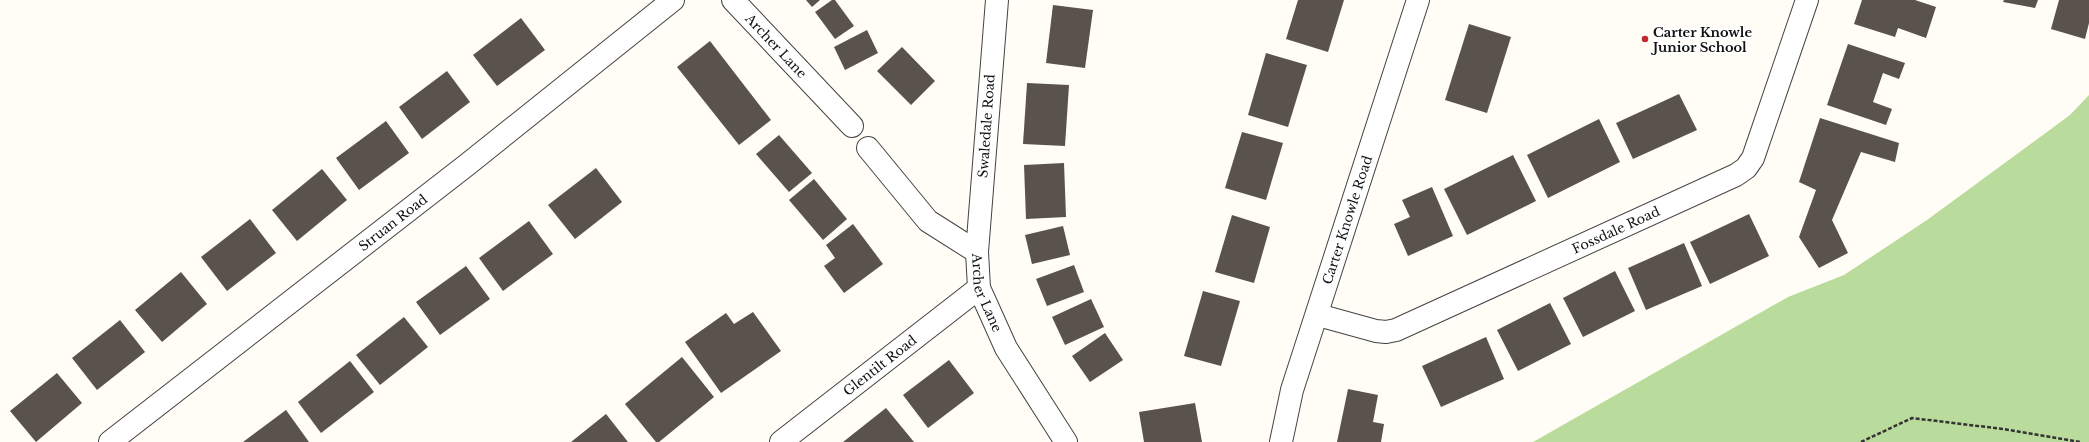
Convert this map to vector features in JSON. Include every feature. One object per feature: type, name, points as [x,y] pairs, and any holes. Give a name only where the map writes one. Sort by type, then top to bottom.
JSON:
[{"type":"street","name":"Struan Road","points":[[110,442],[468,164],[672,0]]},
{"type":"street","name":"Archer Lane","points":[[733,0],[852,126]]},
{"type":"street","name":"Swaledale Road","points":[[977,252],[997,0]]},
{"type":"street","name":"Carter Knowle Road","points":[[1281,442],[1292,390],[1318,315],[1418,0]]},
{"type":"street","name":"Fossdale Road","points":[[1318,315],[1376,331],[1386,332],[1396,330],[1736,175],[1746,168],[1753,158],[1807,0]]},
{"type":"street","name":"Archer Lane","points":[[868,148],[928,220],[977,252],[979,288],[1006,348],[1066,442]]},
{"type":"street","name":"Glentilt Road","points":[[781,442],[979,288]]},
{"type":"path","points":[[1861,442],[1912,418],[2003,429],[2080,442]]},
{"type":"green space","points":[[2089,95],[2089,442],[1533,442],[1788,297],[1844,275],[1927,220],[2070,115]]},
{"type":"building","points":[[806,0],[820,0],[812,7]]},
{"type":"building","points":[[832,0],[835,0],[854,26],[835,39],[815,12]]},
{"type":"building","points":[[1298,0],[1344,0],[1328,52],[1286,39]]},
{"type":"building","points":[[1862,0],[1915,0],[1936,7],[1926,38],[1898,28],[1895,37],[1854,24]]},
{"type":"building","points":[[2004,0],[2038,0],[2035,8],[2003,2]]},
{"type":"building","points":[[2059,0],[2089,0],[2089,23],[2085,39],[2051,29]]},
{"type":"building","points":[[1053,5],[1093,10],[1085,68],[1046,63]]},
{"type":"building","points":[[521,18],[545,50],[497,86],[473,55]]},
{"type":"building","points":[[1469,24],[1511,37],[1487,113],[1445,100]]},
{"type":"building","points":[[867,30],[878,53],[845,70],[834,47]]},
{"type":"building","points":[[710,41],[771,120],[739,145],[677,67]]},
{"type":"building","points":[[1848,44],[1905,63],[1899,79],[1883,73],[1873,102],[1892,109],[1886,125],[1827,105]]},
{"type":"building","points":[[902,47],[935,81],[911,105],[877,71]]},
{"type":"building","points":[[1266,53],[1307,65],[1288,127],[1248,115]]},
{"type":"building","points":[[447,71],[470,102],[422,139],[399,107]]},
{"type":"building","points":[[1027,83],[1069,85],[1065,146],[1023,144]]},
{"type":"building","points":[[1679,94],[1697,130],[1633,159],[1616,123]]},
{"type":"building","points":[[1820,118],[1899,143],[1895,162],[1861,152],[1832,220],[1848,253],[1819,268],[1799,237],[1816,190],[1799,182]]},
{"type":"building","points":[[1599,119],[1620,162],[1548,198],[1527,155]]},
{"type":"building","points":[[386,121],[409,153],[359,190],[336,158]]},
{"type":"building","points":[[1242,132],[1283,143],[1266,200],[1225,188]]},
{"type":"building","points":[[779,135],[812,173],[789,192],[756,154]]},
{"type":"building","points":[[1513,155],[1536,201],[1467,235],[1444,189]]},
{"type":"building","points":[[1064,163],[1066,217],[1026,219],[1024,165]]},
{"type":"building","points":[[596,168],[622,202],[575,239],[548,205]]},
{"type":"building","points":[[322,169],[347,200],[297,241],[272,210]]},
{"type":"building","points":[[814,179],[847,219],[823,240],[789,200]]},
{"type":"building","points":[[1432,187],[1453,236],[1408,256],[1394,224],[1410,217],[1402,200]]},
{"type":"building","points":[[1749,214],[1769,256],[1710,284],[1690,242]]},
{"type":"building","points":[[1232,215],[1270,227],[1254,283],[1215,272]]},
{"type":"building","points":[[250,219],[276,253],[227,291],[201,257]]},
{"type":"building","points":[[529,221],[553,254],[503,291],[479,258]]},
{"type":"building","points":[[853,224],[883,264],[844,293],[824,266],[835,258],[826,245]]},
{"type":"building","points":[[1063,226],[1070,255],[1032,264],[1025,235]]},
{"type":"building","points":[[1684,243],[1702,286],[1646,310],[1628,268]]},
{"type":"building","points":[[1074,265],[1084,292],[1047,306],[1036,279]]},
{"type":"building","points":[[466,266],[490,299],[440,335],[416,302]]},
{"type":"building","points":[[1615,271],[1635,311],[1583,337],[1563,298]]},
{"type":"building","points":[[181,272],[207,304],[162,342],[135,310]]},
{"type":"building","points":[[1203,291],[1240,301],[1221,366],[1184,356]]},
{"type":"building","points":[[1091,299],[1104,327],[1065,345],[1052,317]]},
{"type":"building","points":[[1550,303],[1571,344],[1518,371],[1497,330]]},
{"type":"building","points":[[753,312],[781,351],[721,393],[685,342],[726,313],[734,324]]},
{"type":"building","points":[[404,317],[428,347],[380,385],[356,355]]},
{"type":"building","points":[[120,320],[145,352],[97,390],[72,358]]},
{"type":"building","points":[[1105,333],[1123,360],[1090,382],[1072,356]]},
{"type":"building","points":[[1486,337],[1504,379],[1441,407],[1422,366]]},
{"type":"building","points":[[682,357],[714,397],[659,442],[656,442],[625,404]]},
{"type":"building","points":[[949,360],[974,393],[928,428],[903,395]]},
{"type":"building","points":[[350,361],[374,392],[321,433],[298,402]]},
{"type":"building","points":[[57,373],[82,403],[36,442],[10,411]]},
{"type":"building","points":[[1348,389],[1378,395],[1373,422],[1384,424],[1381,442],[1337,442]]},
{"type":"building","points":[[1195,403],[1202,442],[1144,442],[1139,412]]},
{"type":"building","points":[[886,408],[914,442],[843,442]]},
{"type":"building","points":[[286,410],[309,442],[243,442]]},
{"type":"building","points":[[606,414],[628,442],[571,442]]},
{"type":"place","name":"Carter Knowle Junior School","points":[[1645,39]]}]
